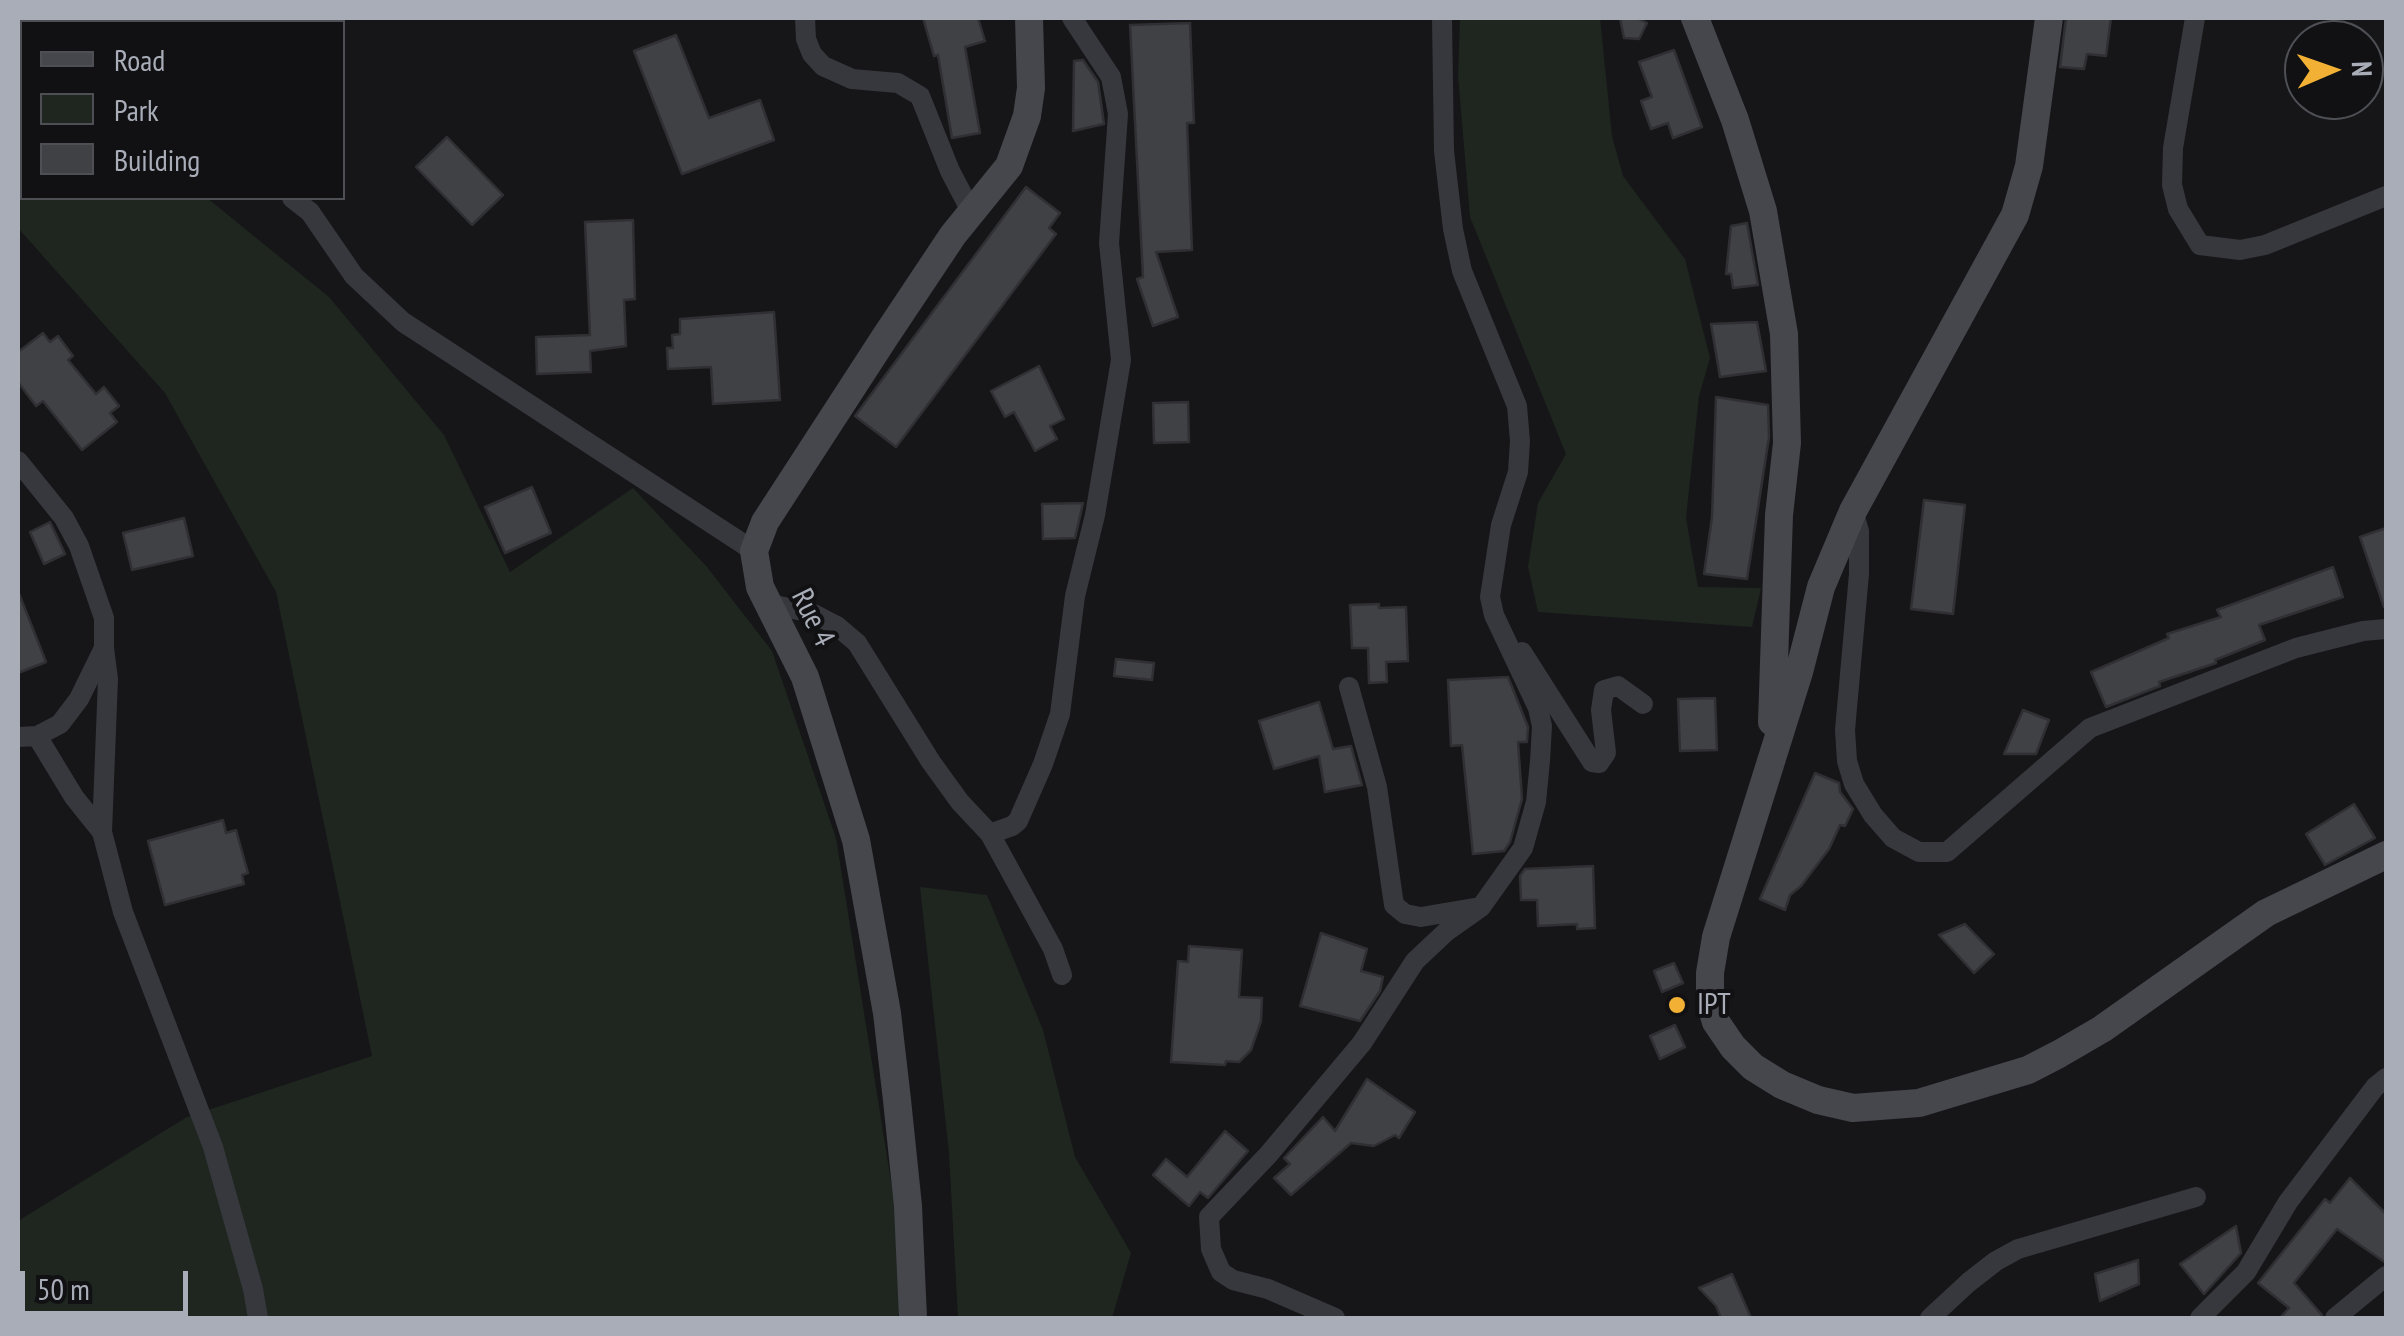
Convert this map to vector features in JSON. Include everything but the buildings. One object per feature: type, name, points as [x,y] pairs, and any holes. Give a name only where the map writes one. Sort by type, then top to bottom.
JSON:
[{"type":"street","points":[[804,18],[806,40],[823,66],[852,79],[898,83],[920,96],[971,211]]},
{"type":"street","points":[[295,200],[310,212],[354,276],[403,322],[754,552],[765,522],[971,211],[1009,166],[1022,131],[1031,88],[1029,18]]},
{"type":"street","points":[[990,834],[1018,821],[1057,724],[1075,596],[1095,514],[1121,360],[1109,243],[1118,114],[1111,77],[1072,18]]},
{"type":"street","points":[[1334,1318],[1268,1289],[1232,1280],[1221,1272],[1211,1249],[1208,1217],[1268,1155],[1362,1043],[1414,961],[1481,907],[1523,848],[1536,802],[1540,761],[1542,726],[1538,708],[1494,615],[1490,597],[1501,525],[1518,472],[1520,441],[1516,406],[1462,271],[1453,229],[1444,150],[1442,18]]},
{"type":"street","points":[[1694,18],[1735,120],[1762,211],[1784,334],[1787,443],[1780,515],[1770,764]]},
{"type":"street","points":[[2049,18],[2030,166],[2015,215],[1853,511],[1821,586],[1716,937],[1710,1003],[1716,1022],[1733,1047],[1782,1086],[1853,1108],[1920,1104],[2028,1070],[2102,1029],[2266,913],[2386,855]]},
{"type":"street","points":[[2195,18],[2172,148],[2172,185],[2178,208],[2200,244],[2240,250],[2265,245],[2386,196]]},
{"type":"street","points":[[18,460],[64,518],[80,546],[104,618],[108,679],[102,832],[123,912],[213,1146],[258,1318]]},
{"type":"street","points":[[1853,511],[1859,531],[1859,574],[1846,730],[1847,762],[1854,784],[1873,815],[1894,838],[1919,852],[1947,852],[2090,728],[2296,648],[2386,629]]},
{"type":"street","name":"Rue 4","points":[[754,552],[760,587],[805,677],[856,840],[870,908],[899,1118],[908,1206],[912,1318]]},
{"type":"street","points":[[770,604],[812,613],[837,626],[857,643],[931,762],[990,834],[1053,949],[1062,974]]},
{"type":"street","points":[[1494,615],[1544,682],[1592,762],[1600,763],[1606,753],[1600,710],[1604,690],[1618,686],[1644,704]]},
{"type":"street","points":[[102,832],[27,737],[60,724],[104,648]]},
{"type":"street","points":[[1349,687],[1378,788],[1394,905],[1405,914],[1421,917],[1481,907]]},
{"type":"street","points":[[2200,1318],[2246,1272],[2288,1202],[2386,1078]]},
{"type":"street","points":[[1930,1318],[1969,1282],[2018,1249],[2196,1197]]},
{"type":"street","points":[[2335,1318],[2386,1276]]},
{"type":"green space","points":[[1460,18],[1600,18],[1612,136],[1623,176],[1685,259],[1710,358],[1699,396],[1686,518],[1698,587],[1761,588],[1752,627],[1538,612],[1528,567],[1538,503],[1566,454],[1470,217],[1458,75]]},
{"type":"green space","points":[[18,99],[20,200],[209,200],[329,297],[444,435],[510,572],[633,488],[707,567],[772,651],[836,838],[894,1200],[905,1298],[897,1318],[18,1318],[18,1221],[187,1117],[372,1056],[276,592],[165,393],[18,228]]},
{"type":"green space","points":[[920,887],[987,895],[1043,1030],[1075,1157],[1131,1253],[1112,1318],[958,1318],[949,1153]]},
{"type":"place","name":"IPT","points":[[1677,1005]]}]
